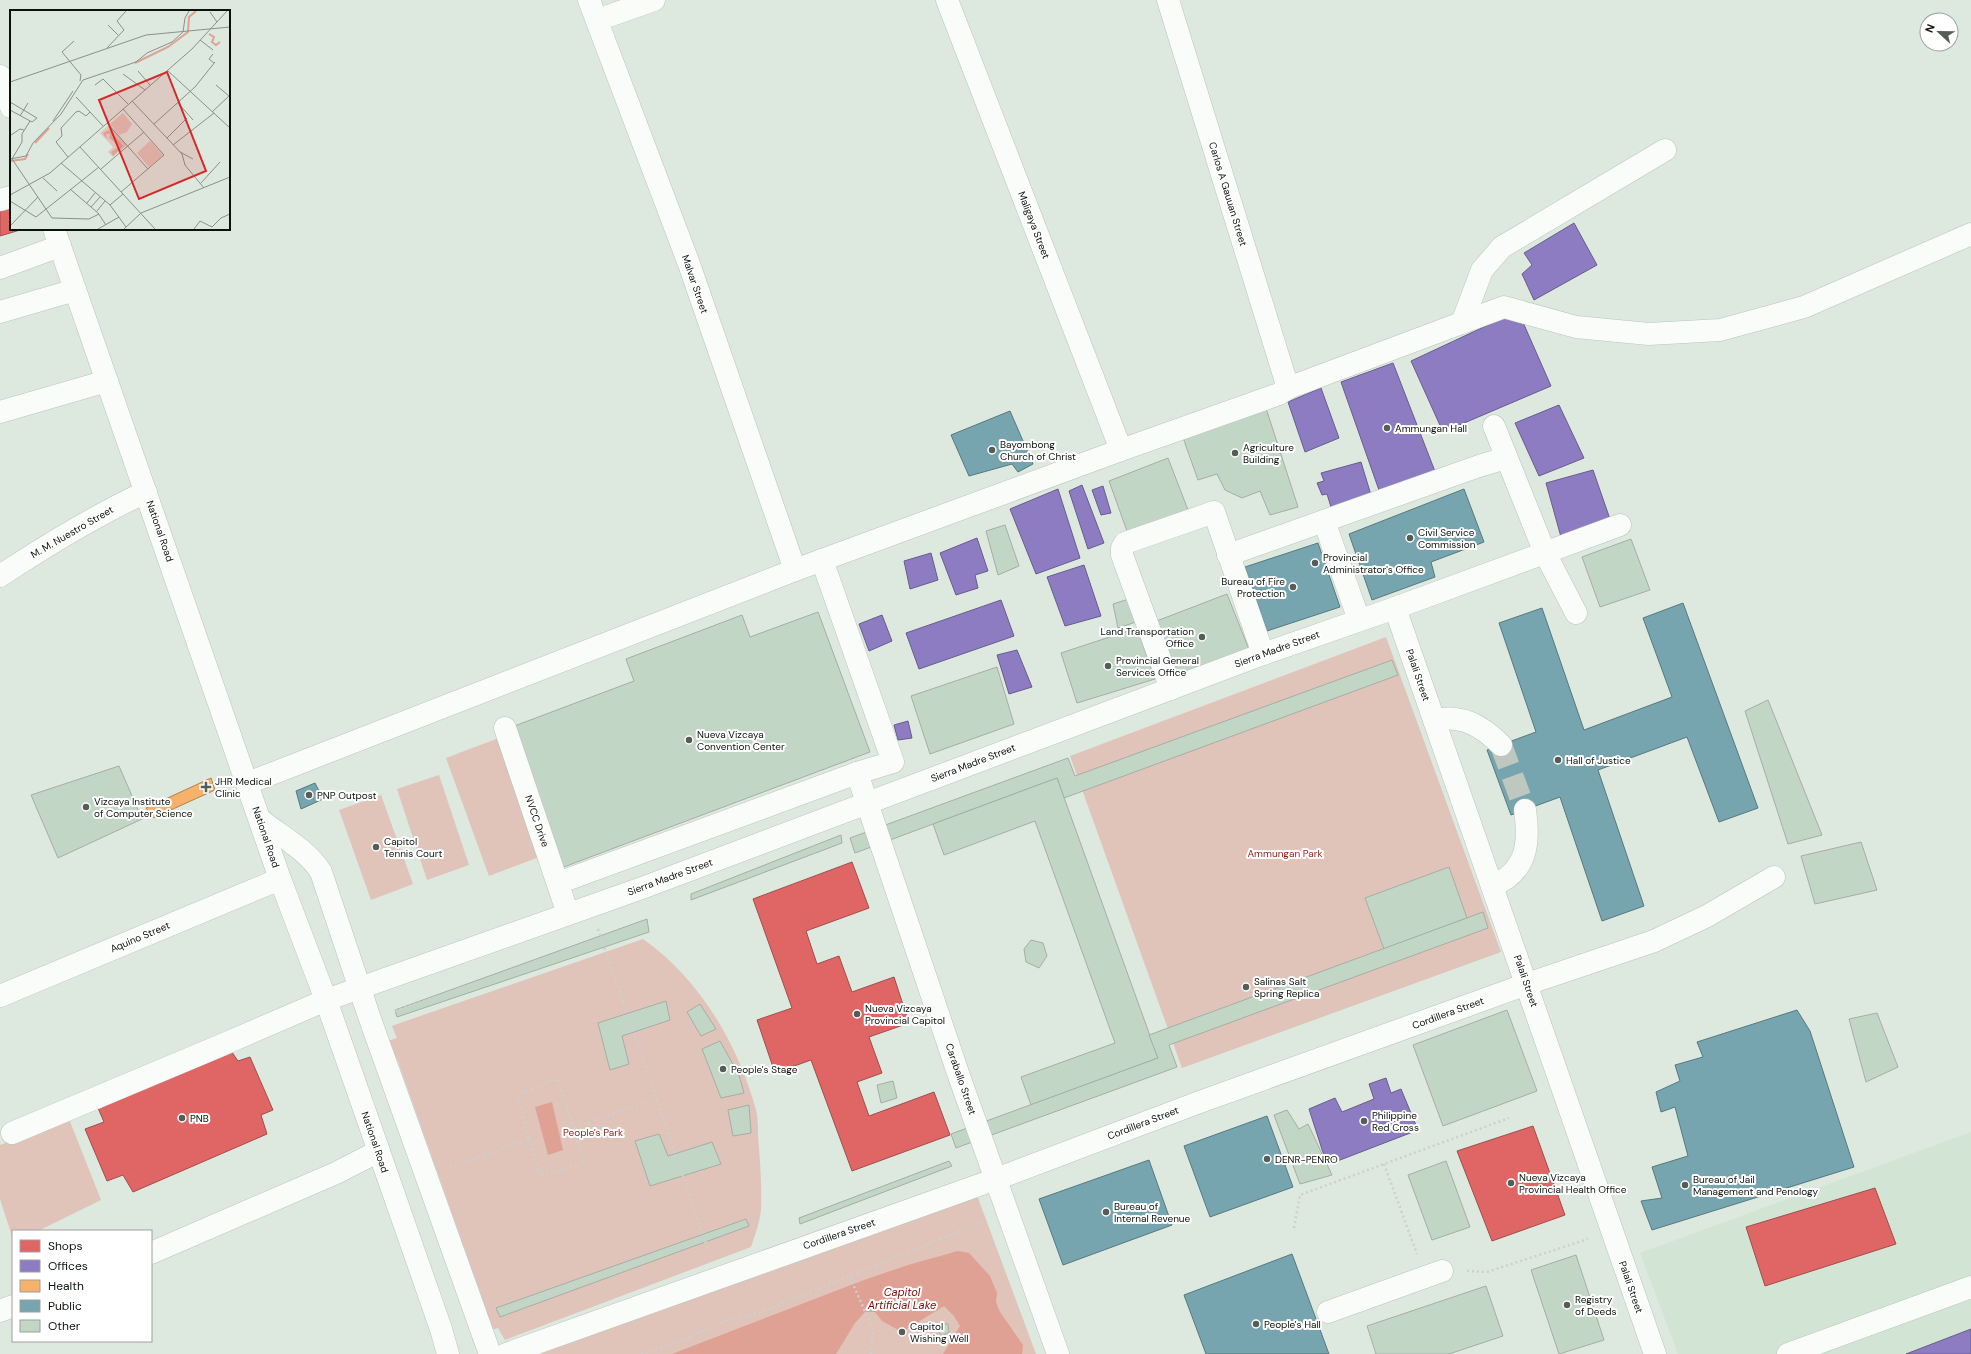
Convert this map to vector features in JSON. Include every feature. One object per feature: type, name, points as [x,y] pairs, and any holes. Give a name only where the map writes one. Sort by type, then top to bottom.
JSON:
[{"type":"street","name":"Malvar Street","points":[[589,0],[688,264],[795,570]]},
{"type":"street","points":[[597,20],[654,0]]},
{"type":"street","name":"Maligaya Street","points":[[946,0],[1121,450]]},
{"type":"street","name":"Carlos A Gauuan Street","points":[[1168,0],[1288,388]]},
{"type":"street","points":[[0,76],[10,104]]},
{"type":"street","points":[[1462,323],[1482,270],[1502,247],[1665,150]]},
{"type":"street","points":[[0,200],[10,197]]},
{"type":"street","points":[[248,783],[795,570],[1121,450],[1279,394],[1288,388],[1504,307],[1576,327],[1649,334],[1720,330],[1804,307],[1971,234]]},
{"type":"street","points":[[0,268],[56,238]]},
{"type":"street","name":"National Road","points":[[56,238],[262,822],[280,879],[326,1000],[441,1329],[448,1354]]},
{"type":"street","points":[[0,312],[75,290]]},
{"type":"street","points":[[0,412],[107,381]]},
{"type":"street","points":[[1494,426],[1545,553],[1576,613]]},
{"type":"street","points":[[1228,555],[1478,466],[1506,458]]},
{"type":"street","name":"M. M. Nuestro Street","points":[[0,576],[88,520],[146,492]]},
{"type":"street","points":[[1171,689],[1122,555],[1122,548],[1125,543],[1214,512],[1263,654]]},
{"type":"street","points":[[1324,521],[1359,620]]},
{"type":"street","name":"Sierra Madre Street","points":[[12,1133],[326,1000],[642,888],[1263,654],[1395,608],[1620,525]]},
{"type":"street","points":[[558,883],[857,773],[893,762],[822,560]]},
{"type":"street","name":"Palali Street","points":[[1395,608],[1527,984],[1654,1354]]},
{"type":"street","points":[[1434,720],[1448,717],[1458,718],[1484,730],[1501,745]]},
{"type":"street","name":"NVCC Drive","points":[[505,728],[568,914]]},
{"type":"street","name":"Caraballo Street","points":[[857,773],[959,1076],[1058,1354]]},
{"type":"street","points":[[1492,886],[1510,877],[1517,868],[1525,852],[1528,836],[1525,810]]},
{"type":"street","points":[[262,822],[304,852],[318,868],[490,1354]]},
{"type":"street","name":"Cordillera Street","points":[[506,1354],[996,1178],[1189,1106],[1527,984],[1654,941],[1707,916],[1774,877]]},
{"type":"street","name":"Aquino Street","points":[[0,996],[280,879]]},
{"type":"street","points":[[152,1253],[336,1173],[378,1151]]},
{"type":"street","points":[[1328,1312],[1434,1274]]},
{"type":"street","points":[[1788,1354],[1971,1287]]},
{"type":"street","points":[[0,1311],[12,1306]]},
{"type":"path","points":[[590,906],[718,1277]]},
{"type":"path","points":[[389,1013],[602,940]]},
{"type":"path","points":[[558,1080],[574,1127],[583,1163],[540,1176],[517,1094],[558,1080]]},
{"type":"path","points":[[574,1127],[657,1099]]},
{"type":"path","points":[[1294,1228],[1300,1195],[1510,1118]]},
{"type":"path","points":[[450,1167],[529,1139]]},
{"type":"path","points":[[1384,1164],[1434,1274],[1487,1272],[1612,1231]]},
{"type":"path","points":[[641,1354],[681,1341],[728,1320],[761,1312],[1008,1212]]},
{"type":"path","points":[[497,1310],[572,1286],[704,1237]]},
{"type":"path","points":[[850,1277],[873,1330],[871,1354]]},
{"type":"shaded area","points":[[1971,1132],[1971,1354],[1678,1354],[1640,1253]]},
{"type":"green space","name":"Ammungan Park","points":[[1386,637],[1501,952],[1182,1068],[1070,756]]},
{"type":"green space","points":[[504,736],[547,854],[489,876],[446,758]]},
{"type":"green space","name":"Capitol Tennis Court","points":[[439,775],[469,865],[427,880],[397,789]]},
{"type":"green space","name":"Capitol Tennis Court","points":[[381,795],[413,884],[371,900],[339,810]]},
{"type":"green space","name":"People's Park","points":[[643,939],[682,973],[699,993],[714,1014],[727,1037],[739,1061],[748,1085],[757,1116],[761,1173],[760,1219],[751,1247],[505,1340],[498,1328],[487,1331],[486,1309],[397,1059],[390,1060],[385,1042],[397,1038],[392,1026]]},
{"type":"green space","points":[[69,1119],[101,1200],[40,1230],[12,1230],[12,1236],[0,1199],[0,1145]]},
{"type":"green space","points":[[975,1190],[1036,1354],[522,1354]]},
{"type":"water","points":[[552,1102],[563,1150],[548,1155],[535,1107]]},
{"type":"water","name":"Capitol Artificial Lake","points":[[958,1251],[969,1253],[990,1276],[997,1293],[996,1302],[1000,1312],[1023,1345],[1022,1354],[943,1354],[960,1326],[954,1316],[944,1306],[902,1332],[882,1321],[875,1312],[865,1312],[855,1323],[836,1354],[672,1354],[864,1280],[908,1265]]},
{"type":"building: Shops","points":[[10,204],[10,230],[20,230],[0,236],[0,207]]},
{"type":"building: Shops","points":[[852,862],[869,908],[806,931],[817,964],[839,956],[852,992],[894,977],[909,1023],[869,1037],[882,1073],[857,1082],[869,1116],[934,1092],[950,1135],[852,1171],[811,1060],[775,1073],[757,1020],[792,1008],[753,899]]},
{"type":"building: Shops","name":"PNB","points":[[229,1048],[238,1061],[250,1057],[273,1110],[261,1115],[267,1134],[133,1192],[123,1175],[107,1181],[85,1129],[104,1122],[98,1108]]},
{"type":"building: Shops","name":"Nueva Vizcaya Provincial Health Office","points":[[1533,1126],[1565,1215],[1492,1241],[1457,1151]]},
{"type":"building: Shops","points":[[1875,1188],[1896,1244],[1765,1286],[1746,1227]]},
{"type":"building: Offices","points":[[1574,223],[1597,265],[1534,300],[1522,274],[1532,265],[1524,253]]},
{"type":"building: Offices","points":[[1518,311],[1551,386],[1443,432],[1411,361]]},
{"type":"building: Offices","name":"Ammungan Hall","points":[[1393,363],[1436,474],[1380,493],[1341,382]]},
{"type":"building: Offices","points":[[1321,388],[1339,438],[1305,452],[1288,402]]},
{"type":"building: Offices","points":[[1559,405],[1584,458],[1539,476],[1515,423]]},
{"type":"building: Offices","points":[[1361,462],[1371,495],[1331,507],[1327,494],[1322,495],[1317,483],[1324,481],[1321,473]]},
{"type":"building: Offices","points":[[1593,470],[1611,522],[1561,537],[1546,483]]},
{"type":"building: Offices","points":[[1082,485],[1104,543],[1088,549],[1069,491]]},
{"type":"building: Offices","points":[[1103,486],[1111,513],[1101,515],[1092,490]]},
{"type":"building: Offices","points":[[1058,489],[1080,558],[1036,574],[1010,509]]},
{"type":"building: Offices","points":[[977,538],[988,571],[975,575],[978,588],[956,595],[940,553]]},
{"type":"building: Offices","points":[[931,553],[938,580],[910,589],[904,561]]},
{"type":"building: Offices","points":[[1084,565],[1101,616],[1065,626],[1047,577]]},
{"type":"building: Offices","points":[[1001,600],[1014,636],[919,669],[906,633]]},
{"type":"building: Offices","points":[[882,615],[892,641],[869,651],[859,624]]},
{"type":"building: Offices","points":[[1017,650],[1032,687],[1009,694],[997,655]]},
{"type":"building: Offices","points":[[908,721],[912,738],[898,740],[894,725]]},
{"type":"building: Offices","name":"Philippine Red Cross","points":[[1386,1078],[1391,1093],[1401,1089],[1418,1130],[1327,1165],[1309,1109],[1335,1098],[1342,1112],[1374,1099],[1369,1084]]},
{"type":"building: Offices","points":[[1971,1329],[1971,1354],[1906,1354]]},
{"type":"building: Health","points":[[211,778],[215,790],[153,818],[146,808]]},
{"type":"building: Public","name":"Bayombong Church of Christ","points":[[1010,411],[1033,464],[1018,472],[1012,464],[969,476],[951,435]]},
{"type":"building: Public","points":[[1464,489],[1484,542],[1431,562],[1435,577],[1372,600],[1349,534]]},
{"type":"building: Public","name":"Bureau of Fire Protection","points":[[1318,543],[1340,607],[1267,631],[1245,567]]},
{"type":"building: Public","name":"Hall of Justice","points":[[1683,603],[1758,808],[1719,822],[1687,737],[1598,770],[1644,906],[1602,921],[1560,797],[1511,815],[1487,750],[1536,732],[1499,623],[1542,608],[1584,730],[1672,697],[1643,618]]},
{"type":"building: Public","name":"PNP Outpost","points":[[315,783],[323,799],[301,809],[296,791]]},
{"type":"building: Public","points":[[1797,1010],[1810,1031],[1854,1167],[1652,1230],[1641,1201],[1662,1198],[1652,1167],[1688,1156],[1675,1107],[1661,1112],[1656,1092],[1680,1081],[1675,1065],[1703,1057],[1697,1042]]},
{"type":"building: Public","points":[[1267,1116],[1293,1187],[1210,1217],[1184,1146]]},
{"type":"building: Public","name":"Bureau of Internal Revenue","points":[[1149,1160],[1172,1225],[1063,1265],[1039,1199]]},
{"type":"building: Public","name":"People's Hall","points":[[1292,1254],[1329,1354],[1206,1354],[1184,1295]]},
{"type":"building: Other","name":"Agriculture Building","points":[[1264,402],[1298,507],[1270,515],[1260,491],[1242,498],[1225,490],[1217,474],[1198,480],[1181,432]]},
{"type":"building: Other","points":[[1168,458],[1188,510],[1127,531],[1109,481]]},
{"type":"building: Other","points":[[1005,525],[1019,566],[998,575],[986,531]]},
{"type":"building: Other","points":[[1631,539],[1650,590],[1600,607],[1582,557]]},
{"type":"building: Other","name":"Land Transportation Office","points":[[1227,594],[1250,652],[1176,683],[1154,622]]},
{"type":"building: Other","points":[[1132,598],[1139,621],[1118,628],[1113,604]]},
{"type":"building: Other","name":"Nueva Vizcaya Convention Center","points":[[818,612],[870,752],[561,868],[509,728],[634,681],[626,659],[742,615],[750,637]]},
{"type":"building: Other","name":"Provincial General Services Office","points":[[1137,628],[1155,679],[1077,703],[1061,653]]},
{"type":"building: Other","points":[[1392,660],[1398,675],[1064,798],[1057,778],[855,853],[850,838],[1068,758],[1075,776]]},
{"type":"building: Other","points":[[997,667],[1014,724],[930,754],[911,696]]},
{"type":"building: Other","points":[[1768,700],[1822,835],[1788,844],[1745,711]]},
{"type":"building: Other","name":"Vizcaya Institute of Computer Science","points":[[119,766],[142,819],[58,858],[31,795]]},
{"type":"building: Other","points":[[1057,778],[1158,1058],[1031,1105],[1021,1077],[1115,1043],[1035,821],[944,855],[933,824]]},
{"type":"building: Other","points":[[841,835],[842,843],[691,900],[691,894]]},
{"type":"building: Other","points":[[1861,842],[1877,890],[1815,904],[1801,856]]},
{"type":"building: Other","points":[[1449,867],[1467,918],[1384,949],[1365,898]]},
{"type":"building: Other","points":[[1483,912],[1488,928],[1169,1045],[1177,1067],[956,1148],[951,1134],[1158,1058],[1149,1035]]},
{"type":"building: Other","points":[[647,919],[649,932],[397,1017],[395,1010]]},
{"type":"building: Other","points":[[1031,940],[1043,943],[1047,956],[1039,968],[1026,962],[1024,949]]},
{"type":"building: Other","points":[[666,1001],[670,1020],[622,1036],[629,1064],[610,1070],[598,1023]]},
{"type":"building: Other","points":[[700,1004],[716,1029],[701,1036],[687,1012]]},
{"type":"building: Other","points":[[1507,1010],[1537,1091],[1443,1126],[1413,1045]]},
{"type":"building: Other","points":[[1877,1013],[1898,1067],[1866,1082],[1849,1019]]},
{"type":"building: Other","name":"People's Stage","points":[[720,1041],[739,1075],[744,1093],[721,1098],[702,1049]]},
{"type":"building: Other","points":[[893,1081],[897,1098],[881,1103],[877,1085]]},
{"type":"building: Other","points":[[749,1105],[751,1133],[733,1136],[728,1110]]},
{"type":"building: Other","points":[[1287,1110],[1299,1129],[1308,1124],[1332,1175],[1300,1184],[1274,1115]]},
{"type":"building: Other","points":[[659,1134],[668,1156],[712,1142],[721,1164],[650,1186],[635,1141]]},
{"type":"building: Other","points":[[949,1161],[952,1166],[800,1224],[799,1218]]},
{"type":"building: Other","points":[[1446,1161],[1470,1227],[1432,1240],[1408,1175]]},
{"type":"building: Other","points":[[746,1219],[749,1226],[500,1317],[496,1308]]},
{"type":"building: Other","name":"Registry of Deeds","points":[[1576,1255],[1604,1340],[1559,1354],[1531,1270]]},
{"type":"building: Other","points":[[1486,1286],[1503,1336],[1449,1354],[1376,1354],[1367,1326]]},
{"type":"building: Other","points":[[940,1324],[948,1324],[949,1332],[942,1336],[937,1330]]},
{"type":"tunnel","points":[[1501,745],[1525,810]]},
{"type":"place","name":"Ammungan Hall","points":[[1387,428]]},
{"type":"place","name":"Bayombong Church of Christ","points":[[992,450]]},
{"type":"place","name":"Agriculture Building","points":[[1235,453]]},
{"type":"place","name":"Civil Service Commission","points":[[1410,538]]},
{"type":"place","name":"Provincial Administrator's Office","points":[[1315,563]]},
{"type":"place","name":"Bureau of Fire Protection","points":[[1293,587]]},
{"type":"place","name":"Land Transportation Office","points":[[1202,637]]},
{"type":"place","name":"Provincial General Services Office","points":[[1108,666]]},
{"type":"place","name":"Nueva Vizcaya Convention Center","points":[[689,740]]},
{"type":"place","name":"Hall of Justice","points":[[1558,760]]},
{"type":"place","name":"JHR Medical Clinic","points":[[206,787]]},
{"type":"place","name":"PNP Outpost","points":[[309,795]]},
{"type":"place","name":"Vizcaya Institute of Computer Science","points":[[86,807]]},
{"type":"place","name":"Capitol Tennis Court","points":[[376,847]]},
{"type":"place","name":"Salinas Salt Spring Replica","points":[[1246,987]]},
{"type":"place","name":"Nueva Vizcaya Provincial Capitol","points":[[857,1014]]},
{"type":"place","name":"People's Stage","points":[[723,1069]]},
{"type":"place","name":"PNB","points":[[182,1118]]},
{"type":"place","name":"Philippine Red Cross","points":[[1364,1121]]},
{"type":"place","name":"DENR-PENRO","points":[[1267,1159]]},
{"type":"place","name":"Nueva Vizcaya Provincial Health Office","points":[[1511,1183]]},
{"type":"place","name":"Bureau of Jail Management and Penology","points":[[1685,1185]]},
{"type":"place","name":"Bureau of Internal Revenue","points":[[1106,1212]]},
{"type":"place","name":"Registry of Deeds","points":[[1567,1305]]},
{"type":"place","name":"People's Hall","points":[[1256,1324]]},
{"type":"place","name":"Capitol Wishing Well","points":[[902,1332]]}]
